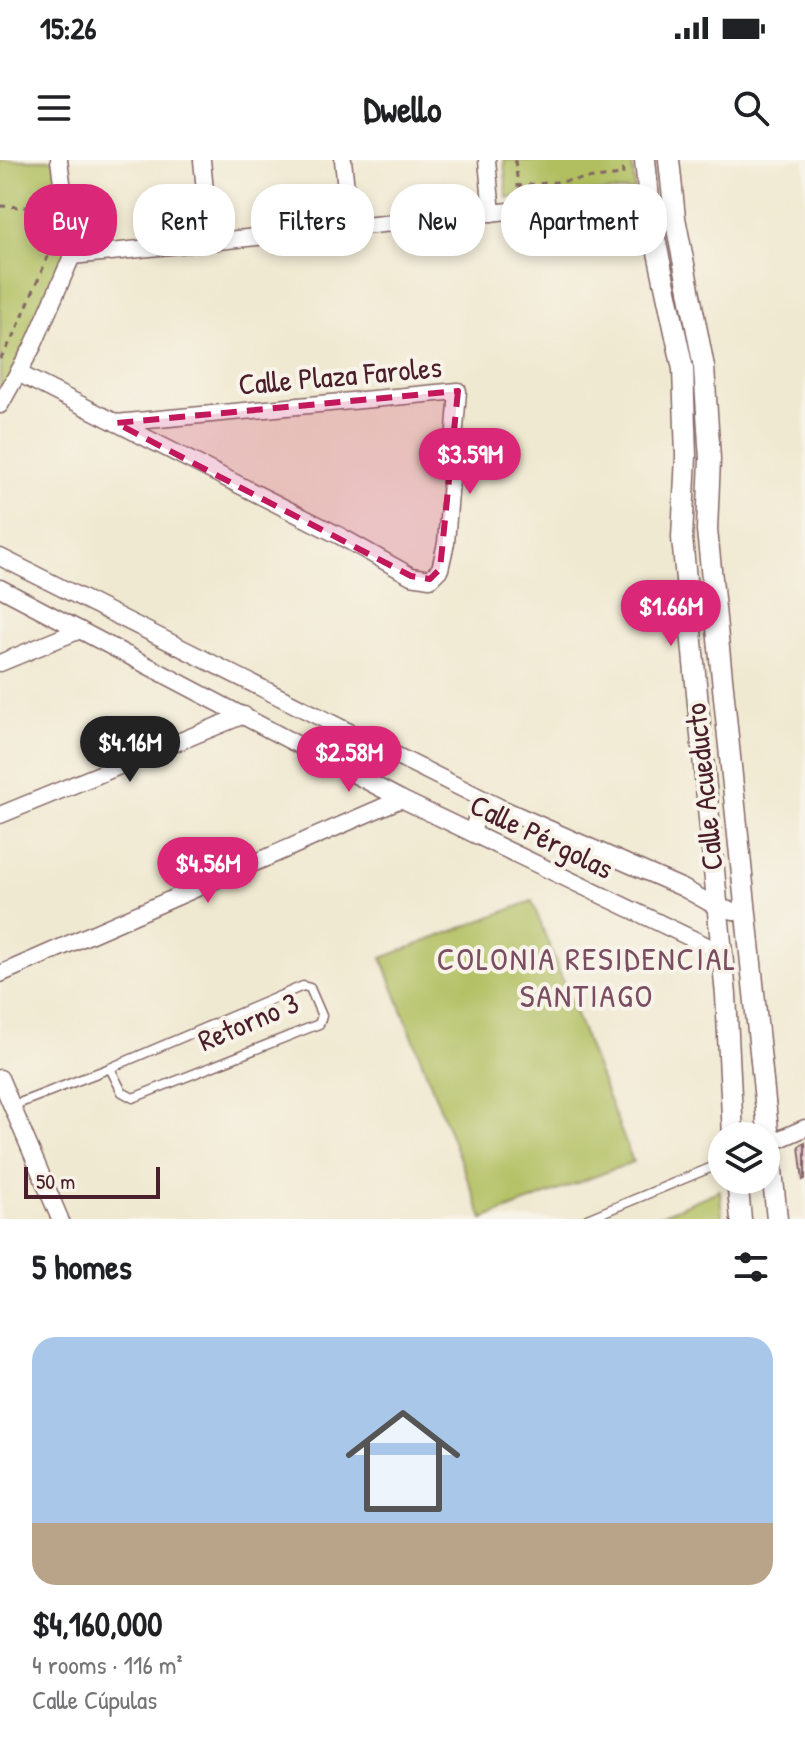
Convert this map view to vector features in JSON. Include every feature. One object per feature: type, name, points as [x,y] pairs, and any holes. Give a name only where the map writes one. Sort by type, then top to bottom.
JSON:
[{"type":"street","points":[[59,160],[62,184]]},
{"type":"street","points":[[202,160],[204,184]]},
{"type":"street","points":[[343,160],[346,184]]},
{"type":"street","points":[[487,160],[492,213]]},
{"type":"street","name":"Calle Acueducto","points":[[645,160],[651,220],[683,369],[686,456],[682,538],[722,953],[732,1122]]},
{"type":"street","name":"Calle Acueducto","points":[[669,160],[675,218],[704,367],[710,459],[707,530],[765,1122]]},
{"type":"street","points":[[374,225],[501,212]]},
{"type":"street","points":[[0,405],[33,346],[72,256]]},
{"type":"street","name":"Calle Plaza Faroles","points":[[18,373],[116,423],[340,536],[411,576],[430,579],[440,569],[446,543],[458,391],[116,423]]},
{"type":"street","name":"Calle Pérgolas","points":[[0,557],[482,799],[683,888],[717,907],[746,914]]},
{"type":"street","name":"Calle Pérgolas","points":[[0,588],[401,799],[722,953]]},
{"type":"street","points":[[0,663],[80,630]]},
{"type":"street","points":[[0,815],[244,715]]},
{"type":"street","points":[[0,974],[401,799]]},
{"type":"street","points":[[472,833],[482,799]]},
{"type":"street","points":[[0,1078],[6,1109],[60,1219]]},
{"type":"street","points":[[780,1139],[805,1128]]},
{"type":"street","points":[[738,1194],[741,1219]]},
{"type":"street","name":"Calle Acueducto","points":[[774,1194],[777,1219]]},
{"type":"lane","name":"Retorno 3","points":[[6,1109],[303,986],[310,988],[322,1016],[319,1024],[133,1098],[122,1092],[110,1068]]},
{"type":"lane","points":[[587,1219],[708,1169]]},
{"type":"path","points":[[515,160],[518,186],[623,175],[622,160]]},
{"type":"path","points":[[0,206],[24,207]]},
{"type":"path","points":[[0,359],[14,336],[48,256]]},
{"type":"highlighted area","points":[[458,391],[440,569],[430,579],[411,576],[116,423]]},
{"type":"green space","points":[[0,160],[55,160],[58,184],[24,184],[24,256],[67,256],[28,344],[0,396]]},
{"type":"green space","points":[[504,160],[632,160],[634,184],[506,184]]},
{"type":"green space","points":[[532,901],[633,1162],[483,1219],[382,958]]},
{"type":"green space","points":[[711,1194],[720,1194],[722,1219],[652,1219]]},
{"type":"building","points":[[805,1143],[805,1179],[803,1180],[799,1146]]},
{"type":"district","name":"COLONIA RESIDENCIAL SANTIAGO","points":[[587,976]]}]
